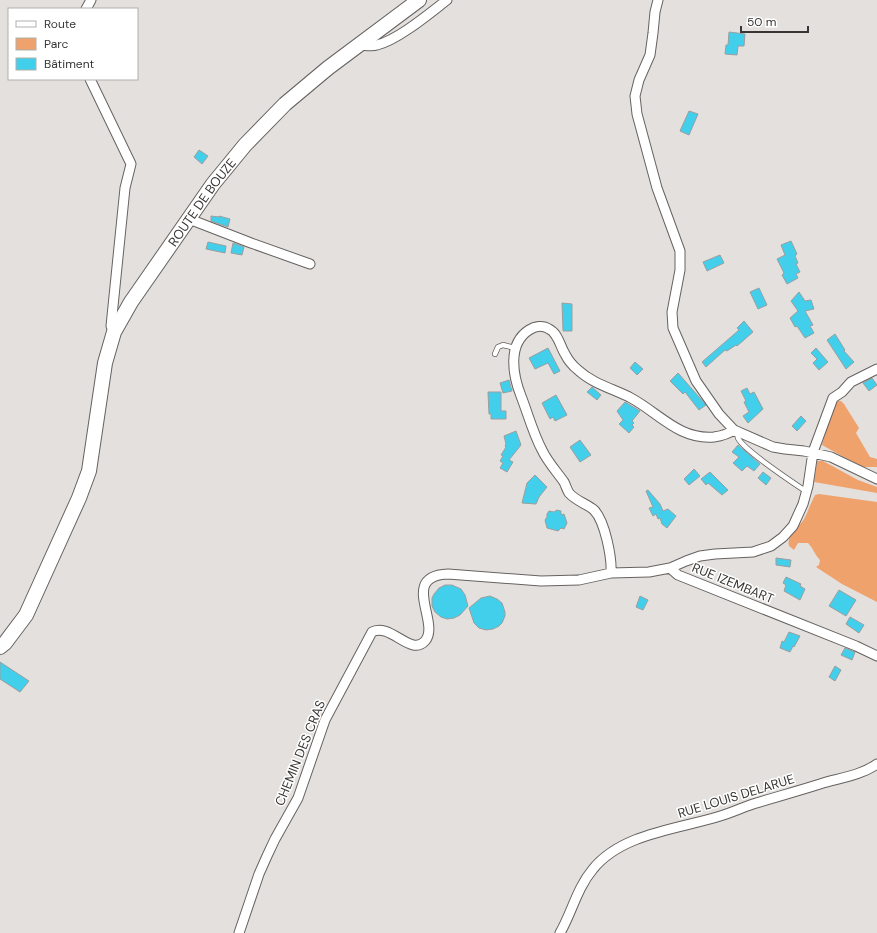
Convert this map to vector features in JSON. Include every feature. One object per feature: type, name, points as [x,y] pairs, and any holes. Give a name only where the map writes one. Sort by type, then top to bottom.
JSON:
[{"type":"main road","name":"ROUTE DE BOUZE","points":[[0,646],[5,643],[26,615],[79,498],[89,471],[102,377],[114,332],[131,302],[213,184],[245,145],[285,104],[328,68],[418,0]]},
{"type":"street","points":[[359,45],[377,46],[392,39],[448,0]]},
{"type":"street","points":[[658,0],[655,12],[650,55],[636,89],[636,108],[657,188],[680,251],[680,262],[672,312],[673,328],[696,381],[719,414],[736,431],[773,447],[812,452],[831,457],[877,478]]},
{"type":"street","points":[[90,80],[131,164],[125,188],[111,326],[114,332]]},
{"type":"street","points":[[189,219],[310,264]]},
{"type":"street","points":[[736,431],[718,437],[699,437],[684,432],[667,423],[635,400],[583,375],[568,359],[556,335],[548,328],[540,326],[530,329],[523,335],[515,348],[514,358],[517,382],[542,450],[570,493],[594,510],[600,519],[607,540],[611,573],[649,572],[670,568],[686,560],[700,556],[752,552],[771,546],[783,537],[793,526],[803,504],[807,492],[812,452],[833,398],[842,392],[851,382],[877,369]]},
{"type":"street","name":"RUE IZEMBART","points":[[670,568],[678,575],[877,656]]},
{"type":"street","name":"CHEMIN DES CRAS","points":[[239,933],[259,874],[275,839],[298,798],[320,730],[338,694],[353,670],[362,648],[372,632],[382,630],[415,645],[422,644],[428,636],[429,630],[424,601],[424,590],[430,579],[438,575],[448,574],[518,580],[579,580],[611,573]]},
{"type":"street","name":"RUE LOUIS DELARUE","points":[[560,933],[575,898],[593,868],[614,851],[626,844],[660,831],[732,813],[790,792],[854,775],[877,764]]},
{"type":"lane","points":[[495,354],[498,347],[503,345],[515,348]]},
{"type":"lane","points":[[736,431],[741,442],[763,461],[807,492]]},
{"type":"green space","points":[[841,401],[844,404],[859,428],[856,433],[870,457],[877,459],[877,467],[862,467],[822,445],[832,408],[835,402]]},
{"type":"green space","points":[[817,461],[823,461],[858,480],[877,487],[877,493],[814,482]]},
{"type":"green space","points":[[819,494],[877,502],[877,602],[842,584],[816,567],[819,565],[820,560],[808,543],[798,543],[794,550],[789,546],[789,538],[804,519],[815,495]]},
{"type":"building","points":[[729,32],[745,34],[744,46],[738,46],[737,55],[725,54],[726,45],[728,45]]},
{"type":"building","points":[[689,111],[698,114],[689,135],[680,131]]},
{"type":"building","points":[[199,150],[208,156],[202,164],[194,157]]},
{"type":"building","points":[[211,216],[219,216],[230,219],[228,227],[211,221]]},
{"type":"building","points":[[791,241],[797,254],[795,256],[798,263],[796,264],[800,272],[796,274],[798,278],[787,284],[782,275],[784,273],[777,259],[785,255],[781,245]]},
{"type":"building","points":[[208,242],[226,246],[225,253],[206,249]]},
{"type":"building","points":[[233,243],[244,247],[242,255],[231,253]]},
{"type":"building","points":[[720,255],[724,263],[707,271],[703,262]]},
{"type":"building","points":[[759,288],[767,305],[758,309],[750,292]]},
{"type":"building","points":[[799,292],[805,301],[811,300],[814,309],[805,311],[813,325],[810,326],[814,333],[805,338],[797,326],[795,327],[790,318],[798,311],[791,301]]},
{"type":"building","points":[[562,303],[572,304],[572,331],[563,331]]},
{"type":"building","points":[[744,321],[753,332],[737,346],[736,345],[727,351],[725,350],[706,367],[702,362],[739,330],[737,328]]},
{"type":"building","points":[[835,334],[845,350],[844,351],[854,362],[846,369],[827,340]]},
{"type":"building","points":[[548,348],[560,371],[554,374],[548,363],[535,369],[529,358]]},
{"type":"building","points":[[816,348],[828,362],[819,370],[813,363],[817,359],[811,353]]},
{"type":"building","points":[[635,362],[643,369],[637,375],[630,368]]},
{"type":"building","points":[[678,373],[706,405],[699,410],[685,392],[683,394],[670,381]]},
{"type":"building","points":[[872,378],[877,385],[869,391],[863,383]]},
{"type":"building","points":[[509,380],[512,391],[503,393],[500,383]]},
{"type":"building","points":[[592,387],[601,395],[597,400],[587,392]]},
{"type":"building","points":[[747,388],[750,394],[754,392],[763,409],[748,423],[743,416],[749,412],[741,391]]},
{"type":"building","points":[[488,392],[501,392],[501,411],[506,411],[506,419],[491,419],[491,414],[489,414]]},
{"type":"building","points":[[556,395],[567,415],[555,421],[553,417],[550,419],[542,403]]},
{"type":"building","points":[[625,402],[640,411],[632,421],[634,423],[632,425],[634,427],[629,433],[619,424],[623,420],[617,411]]},
{"type":"building","points":[[801,416],[806,421],[797,431],[792,426]]},
{"type":"building","points":[[516,431],[521,445],[509,460],[513,462],[507,472],[500,468],[503,463],[500,461],[503,456],[501,455],[506,447],[504,436]]},
{"type":"building","points":[[580,440],[591,455],[580,462],[570,447]]},
{"type":"building","points":[[738,445],[760,464],[754,471],[747,466],[742,471],[733,463],[739,457],[732,452]]},
{"type":"building","points":[[694,469],[700,476],[689,485],[684,479]]},
{"type":"building","points":[[710,472],[728,490],[722,495],[708,483],[706,485],[701,479]]},
{"type":"building","points":[[763,472],[771,478],[766,485],[758,478]]},
{"type":"building","points":[[535,475],[547,487],[539,497],[536,504],[522,503],[527,483]]},
{"type":"building","points":[[648,490],[660,504],[663,511],[668,509],[676,516],[667,528],[662,524],[660,518],[658,519],[656,514],[653,516],[649,508],[653,507],[646,491]]},
{"type":"building","points":[[557,510],[561,511],[561,515],[564,514],[567,523],[564,529],[561,528],[558,531],[547,528],[545,520],[549,511],[554,512]]},
{"type":"building","points":[[776,558],[791,560],[790,567],[776,565]]},
{"type":"building","points":[[786,577],[801,584],[800,586],[805,589],[800,600],[784,591],[786,585],[783,583]]},
{"type":"building","points":[[445,585],[452,585],[461,589],[465,595],[468,606],[460,615],[454,618],[447,619],[441,617],[435,612],[432,606],[432,598],[434,594],[439,588]]},
{"type":"building","points":[[839,590],[856,600],[846,616],[829,606]]},
{"type":"building","points":[[490,596],[502,603],[505,616],[499,626],[486,630],[479,628],[474,623],[469,608],[481,598]]},
{"type":"building","points":[[640,596],[648,600],[643,610],[636,607]]},
{"type":"building","points":[[850,617],[864,625],[859,633],[846,624]]},
{"type":"building","points":[[789,632],[800,636],[790,652],[780,648],[782,641],[784,642]]},
{"type":"building","points":[[845,648],[855,652],[852,660],[841,655]]},
{"type":"building","points":[[0,662],[29,681],[20,692],[0,679]]},
{"type":"building","points":[[835,666],[841,670],[835,681],[829,677]]}]
